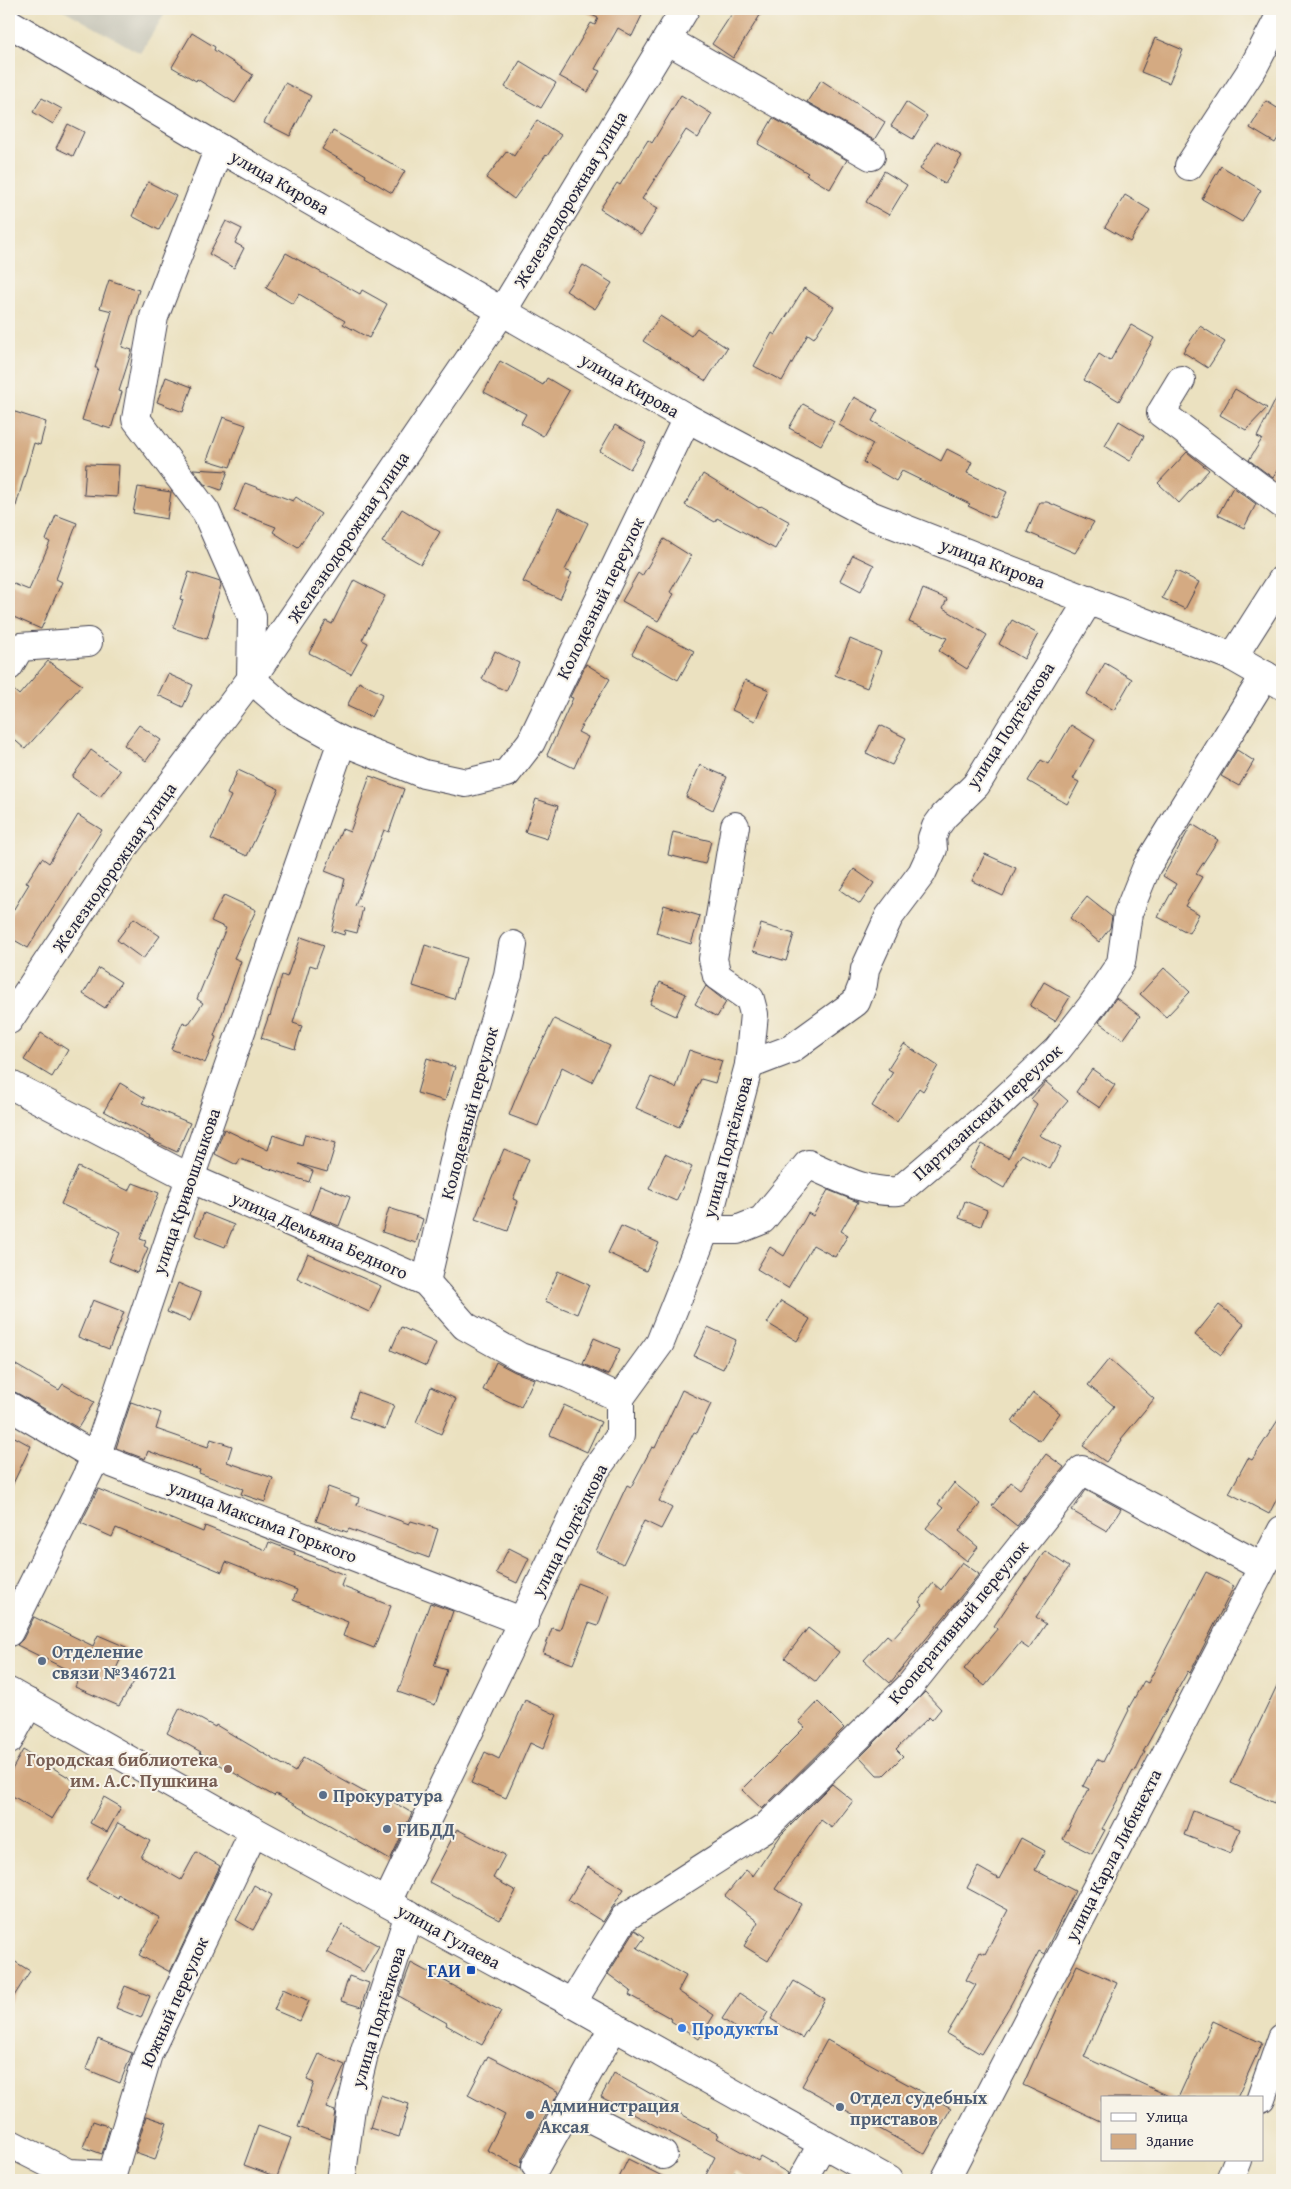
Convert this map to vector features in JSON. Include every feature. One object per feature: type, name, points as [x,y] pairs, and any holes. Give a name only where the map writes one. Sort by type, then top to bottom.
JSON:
[{"type":"street","name":"Железнодорожная улица","points":[[9,1020],[124,847],[251,679],[503,310],[685,9]]},
{"type":"street","points":[[1189,166],[1253,68],[1282,12]]},
{"type":"street","name":"улица Кирова","points":[[9,23],[219,148],[503,310],[687,418],[870,515],[1233,657],[1274,680]]},
{"type":"street","points":[[666,40],[871,156]]},
{"type":"street","points":[[219,148],[154,317],[136,419],[206,512],[210,521],[252,617],[251,679],[290,712],[342,741]]},
{"type":"street","points":[[1181,380],[1161,413],[1282,504]]},
{"type":"street","name":"Колодезный переулок","points":[[342,741],[424,774],[466,783],[507,773],[531,742],[687,418]]},
{"type":"street","points":[[1233,657],[1282,580]]},
{"type":"street","name":"улица Подтёлкова","points":[[749,1065],[791,1050],[856,1002],[863,984],[865,969],[889,917],[922,873],[933,849],[932,838],[936,827],[944,816],[976,785],[1089,600]]},
{"type":"street","points":[[9,666],[20,646],[88,642]]},
{"type":"street","name":"Партизанский переулок","points":[[705,1230],[737,1230],[762,1220],[808,1164],[861,1187],[880,1192],[899,1191],[988,1115],[1057,1050],[1091,1007],[1121,963],[1128,914],[1147,866],[1274,680]]},
{"type":"street","name":"улица Кривошлыкова","points":[[9,1632],[96,1457],[190,1178],[342,741]]},
{"type":"street","name":"улица Подтёлкова","points":[[341,2180],[351,2108],[398,1908],[524,1622],[594,1472],[620,1436],[620,1398],[660,1343],[705,1230],[749,1065],[754,1014],[750,999],[717,976],[713,959],[735,826]]},
{"type":"street","name":"Колодезный переулок","points":[[426,1282],[462,1127],[508,975],[513,946]]},
{"type":"street","name":"улица Демьяна Бедного","points":[[9,1084],[190,1178],[426,1282],[465,1326],[520,1357],[568,1374],[620,1398]]},
{"type":"street","name":"улица Максима Горького","points":[[9,1406],[96,1457],[524,1622]]},
{"type":"street","name":"Кооперативный переулок","points":[[572,2003],[624,1918],[765,1828],[909,1686],[1082,1470],[1262,1567]]},
{"type":"street","name":"улица Карла Либкнехта","points":[[945,2180],[1282,1530]]},
{"type":"street","points":[[9,1740],[19,1698]]},
{"type":"street","name":"улица Гулаева","points":[[19,1698],[254,1830],[614,2026],[822,2145],[888,2180]]},
{"type":"street","name":"Южный переулок","points":[[112,2178],[148,2054],[254,1830]]},
{"type":"street","points":[[536,2166],[614,2026]]},
{"type":"street","points":[[1261,2096],[1282,2038]]},
{"type":"street","points":[[568,2107],[663,2155]]},
{"type":"street","points":[[9,2143],[68,2173],[112,2178]]},
{"type":"street","points":[[802,2180],[822,2145]]},
{"type":"street","points":[[1230,2180],[1237,2162]]},
{"type":"shaded area","points":[[62,9],[168,9],[140,53]]},
{"type":"building","points":[[579,9],[645,9],[632,36],[618,28],[595,69],[600,71],[588,92],[559,76],[591,23],[595,25],[598,18]]},
{"type":"building","points":[[735,9],[764,9],[733,58],[712,44]]},
{"type":"building","points":[[192,33],[215,47],[214,50],[253,75],[235,103],[197,79],[196,81],[172,67]]},
{"type":"building","points":[[1155,38],[1183,50],[1169,83],[1141,72]]},
{"type":"building","points":[[520,61],[556,83],[541,108],[505,87]]},
{"type":"building","points":[[821,80],[885,122],[874,140],[807,102]]},
{"type":"building","points":[[285,83],[311,96],[290,136],[264,123]]},
{"type":"building","points":[[681,95],[712,114],[698,138],[686,130],[642,199],[658,208],[641,235],[600,209],[617,183],[620,185],[648,140],[652,143]]},
{"type":"building","points":[[42,98],[62,109],[53,124],[33,112]]},
{"type":"building","points":[[1266,101],[1282,111],[1282,131],[1275,143],[1250,128]]},
{"type":"building","points":[[906,102],[927,116],[913,139],[891,126]]},
{"type":"building","points":[[773,118],[847,160],[830,189],[806,175],[808,173],[758,144]]},
{"type":"building","points":[[537,120],[561,135],[514,199],[486,178],[507,151],[514,156]]},
{"type":"building","points":[[68,124],[84,132],[73,156],[56,148]]},
{"type":"building","points":[[333,131],[405,171],[392,193],[322,149]]},
{"type":"building","points":[[937,141],[962,156],[945,184],[920,169]]},
{"type":"building","points":[[1221,166],[1261,190],[1242,222],[1202,199]]},
{"type":"building","points":[[884,171],[907,185],[889,215],[866,202]]},
{"type":"building","points":[[148,182],[176,196],[159,230],[132,216]]},
{"type":"building","points":[[1125,195],[1150,210],[1130,242],[1105,227]]},
{"type":"building","points":[[226,221],[242,229],[235,243],[244,248],[234,268],[209,254]]},
{"type":"building","points":[[286,253],[360,294],[362,290],[387,304],[369,338],[343,324],[345,321],[299,294],[293,304],[266,288]]},
{"type":"building","points":[[583,265],[612,283],[595,309],[566,291]]},
{"type":"building","points":[[109,280],[139,290],[122,347],[132,350],[119,391],[122,392],[111,429],[82,420],[98,368],[95,368],[112,311],[100,308]]},
{"type":"building","points":[[804,288],[834,307],[814,338],[808,334],[782,381],[754,366],[772,333],[775,335]]},
{"type":"building","points":[[660,316],[691,336],[697,328],[727,348],[706,381],[643,341]]},
{"type":"building","points":[[1131,325],[1154,338],[1119,401],[1084,380],[1099,354],[1110,361]]},
{"type":"building","points":[[1200,326],[1225,342],[1208,368],[1183,352]]},
{"type":"building","points":[[500,361],[543,385],[547,378],[569,391],[543,436],[521,423],[526,414],[484,392]]},
{"type":"building","points":[[166,377],[192,387],[183,412],[157,402]]},
{"type":"building","points":[[1282,387],[1282,463],[1273,478],[1249,460],[1262,439],[1257,437]]},
{"type":"building","points":[[1235,389],[1267,408],[1246,430],[1220,415]]},
{"type":"building","points":[[854,397],[878,410],[872,421],[941,461],[947,449],[972,462],[967,473],[1007,492],[994,518],[968,506],[970,504],[902,471],[896,481],[863,462],[873,444],[839,425]]},
{"type":"building","points":[[803,404],[834,421],[821,445],[789,428]]},
{"type":"building","points":[[9,410],[46,422],[40,445],[34,443],[14,513],[9,512]]},
{"type":"building","points":[[223,417],[246,425],[230,467],[207,460]]},
{"type":"building","points":[[1119,421],[1144,436],[1130,461],[1105,446]]},
{"type":"building","points":[[615,425],[646,443],[630,469],[600,451]]},
{"type":"building","points":[[1187,452],[1209,470],[1179,503],[1158,483]]},
{"type":"building","points":[[86,464],[119,465],[117,497],[84,495]]},
{"type":"building","points":[[193,469],[228,471],[221,490],[204,484]]},
{"type":"building","points":[[703,474],[759,508],[761,506],[790,522],[775,549],[717,518],[715,522],[685,505]]},
{"type":"building","points":[[245,483],[293,501],[296,497],[321,514],[298,548],[273,532],[276,527],[234,511]]},
{"type":"building","points":[[138,487],[171,492],[167,519],[133,513]]},
{"type":"building","points":[[1233,487],[1256,504],[1244,528],[1218,515]]},
{"type":"building","points":[[1040,502],[1047,502],[1094,522],[1075,553],[1027,532]]},
{"type":"building","points":[[558,508],[588,523],[565,570],[572,573],[560,599],[523,582]]},
{"type":"building","points":[[402,509],[440,532],[421,564],[382,542]]},
{"type":"building","points":[[56,515],[77,523],[56,579],[62,582],[41,629],[9,615],[9,582],[29,590],[50,542],[46,540]]},
{"type":"building","points":[[664,539],[691,556],[670,592],[674,594],[658,621],[622,601],[638,573],[642,576]]},
{"type":"building","points":[[853,555],[874,565],[861,591],[840,580]]},
{"type":"building","points":[[1176,571],[1199,582],[1185,609],[1162,598]]},
{"type":"building","points":[[189,572],[220,582],[221,586],[207,639],[173,628],[183,600],[180,599]]},
{"type":"building","points":[[354,580],[385,596],[362,640],[368,643],[351,674],[309,653],[326,621],[332,624]]},
{"type":"building","points":[[923,589],[947,599],[943,608],[987,635],[967,669],[939,651],[947,638],[909,622]]},
{"type":"building","points":[[1012,620],[1038,634],[1024,659],[999,644]]},
{"type":"building","points":[[647,626],[694,651],[678,680],[632,654]]},
{"type":"building","points":[[850,639],[881,652],[867,688],[835,675]]},
{"type":"building","points":[[495,651],[519,663],[506,691],[482,679]]},
{"type":"building","points":[[48,661],[82,685],[25,749],[9,735],[9,686],[19,695]]},
{"type":"building","points":[[1105,663],[1132,679],[1114,710],[1087,694]]},
{"type":"building","points":[[586,664],[610,679],[578,732],[588,737],[574,768],[547,755],[573,698],[570,697]]},
{"type":"building","points":[[168,674],[193,685],[183,707],[158,695]]},
{"type":"building","points":[[745,680],[769,690],[755,721],[732,710]]},
{"type":"building","points":[[359,682],[383,694],[371,717],[347,706]]},
{"type":"building","points":[[139,725],[161,740],[146,761],[124,745]]},
{"type":"building","points":[[880,725],[906,738],[892,765],[866,753]]},
{"type":"building","points":[[1071,725],[1095,740],[1073,779],[1079,782],[1067,804],[1028,781],[1041,760],[1048,764]]},
{"type":"building","points":[[91,750],[120,771],[100,797],[72,777]]},
{"type":"building","points":[[1237,750],[1254,761],[1239,786],[1221,776]]},
{"type":"building","points":[[700,765],[727,777],[713,810],[686,797]]},
{"type":"building","points":[[238,770],[279,789],[247,856],[211,839],[231,796],[227,794]]},
{"type":"building","points":[[370,776],[404,789],[389,832],[384,830],[355,906],[363,908],[357,933],[345,930],[344,935],[332,931],[345,879],[325,871],[342,829],[350,832]]},
{"type":"building","points":[[536,799],[558,806],[547,839],[525,832]]},
{"type":"building","points":[[78,815],[102,830],[28,948],[9,937],[9,917],[29,884],[26,883],[42,858],[49,863]]},
{"type":"building","points":[[1192,824],[1218,840],[1196,874],[1202,877],[1185,906],[1199,914],[1189,933],[1158,917],[1176,884],[1163,876]]},
{"type":"building","points":[[673,832],[711,841],[705,864],[668,855]]},
{"type":"building","points":[[985,854],[1016,868],[1003,896],[972,881]]},
{"type":"building","points":[[854,869],[874,883],[860,904],[840,890]]},
{"type":"building","points":[[224,895],[256,910],[234,958],[241,961],[214,1036],[216,1037],[205,1063],[171,1049],[183,1022],[188,1025],[203,1003],[197,999],[226,928],[211,921]]},
{"type":"building","points":[[1087,897],[1112,917],[1110,928],[1099,942],[1070,918]]},
{"type":"building","points":[[664,905],[700,916],[691,944],[656,933]]},
{"type":"building","points":[[134,918],[160,936],[143,959],[117,940]]},
{"type":"building","points":[[761,924],[794,934],[786,961],[753,951]]},
{"type":"building","points":[[301,937],[324,945],[316,967],[310,965],[293,1023],[302,1026],[295,1049],[261,1038],[270,1016],[282,975],[287,977]]},
{"type":"building","points":[[425,945],[466,958],[454,999],[413,986]]},
{"type":"building","points":[[99,968],[121,982],[105,1008],[83,994]]},
{"type":"building","points":[[1164,968],[1190,992],[1166,1017],[1140,994]]},
{"type":"building","points":[[660,982],[686,994],[676,1016],[650,1004]]},
{"type":"building","points":[[1044,982],[1070,997],[1055,1021],[1030,1006]]},
{"type":"building","points":[[706,986],[726,1002],[717,1017],[695,1004]]},
{"type":"building","points":[[1116,998],[1140,1016],[1123,1040],[1099,1022]]},
{"type":"building","points":[[554,1019],[610,1046],[592,1082],[562,1067],[538,1126],[509,1115],[525,1076]]},
{"type":"building","points":[[41,1033],[68,1050],[52,1077],[24,1060]]},
{"type":"building","points":[[904,1044],[938,1066],[923,1091],[919,1088],[897,1122],[872,1106],[893,1072],[888,1069]]},
{"type":"building","points":[[689,1050],[722,1061],[715,1083],[701,1079],[679,1127],[636,1108],[651,1077],[676,1088]]},
{"type":"building","points":[[427,1058],[455,1067],[445,1101],[417,1093]]},
{"type":"building","points":[[1092,1069],[1115,1085],[1100,1108],[1076,1092]]},
{"type":"building","points":[[1046,1082],[1068,1101],[1039,1135],[1061,1147],[1050,1169],[1022,1154],[1015,1163],[1017,1163],[1004,1188],[969,1168],[982,1144],[1008,1158],[1037,1104],[1031,1099]]},
{"type":"building","points":[[120,1083],[145,1098],[142,1103],[190,1123],[177,1152],[149,1139],[150,1137],[104,1111]]},
{"type":"building","points":[[224,1129],[268,1150],[273,1135],[302,1145],[305,1134],[336,1143],[327,1172],[299,1164],[313,1171],[309,1182],[240,1159],[237,1165],[215,1154]]},
{"type":"building","points":[[504,1149],[529,1159],[513,1199],[518,1201],[508,1231],[475,1219]]},
{"type":"building","points":[[665,1154],[692,1167],[676,1201],[649,1189]]},
{"type":"building","points":[[78,1167],[129,1191],[133,1183],[159,1193],[140,1239],[146,1241],[144,1246],[148,1248],[137,1273],[109,1261],[121,1232],[61,1204]]},
{"type":"building","points":[[320,1185],[350,1197],[339,1226],[310,1214]]},
{"type":"building","points":[[828,1190],[858,1202],[841,1231],[848,1235],[835,1257],[813,1245],[788,1288],[757,1269],[770,1247],[784,1256],[808,1213],[813,1216]]},
{"type":"building","points":[[965,1201],[987,1210],[981,1226],[959,1218]]},
{"type":"building","points":[[389,1208],[423,1219],[416,1243],[382,1232]]},
{"type":"building","points":[[204,1213],[234,1225],[225,1247],[195,1235]]},
{"type":"building","points":[[621,1226],[659,1243],[646,1271],[608,1253]]},
{"type":"building","points":[[308,1254],[381,1286],[369,1312],[297,1278]]},
{"type":"building","points":[[558,1271],[589,1285],[577,1314],[545,1301]]},
{"type":"building","points":[[178,1283],[201,1293],[190,1321],[167,1312]]},
{"type":"building","points":[[93,1300],[124,1312],[109,1349],[78,1337]]},
{"type":"building","points":[[781,1301],[810,1319],[797,1341],[767,1323]]},
{"type":"building","points":[[1219,1305],[1244,1324],[1221,1355],[1195,1335]]},
{"type":"building","points":[[401,1327],[436,1343],[426,1366],[391,1350]]},
{"type":"building","points":[[708,1327],[736,1340],[723,1369],[694,1356]]},
{"type":"building","points":[[594,1338],[620,1349],[608,1375],[583,1364]]},
{"type":"building","points":[[1109,1359],[1154,1399],[1121,1439],[1106,1462],[1083,1446],[1114,1406],[1088,1385]]},
{"type":"building","points":[[9,1361],[59,1390],[63,1384],[94,1402],[78,1428],[9,1390]]},
{"type":"building","points":[[496,1362],[534,1379],[521,1407],[483,1390]]},
{"type":"building","points":[[431,1387],[456,1399],[441,1434],[416,1422]]},
{"type":"building","points":[[682,1390],[711,1404],[697,1433],[694,1432],[659,1501],[672,1508],[661,1529],[644,1521],[623,1564],[596,1551],[627,1485],[631,1487],[652,1447],[655,1448]]},
{"type":"building","points":[[358,1392],[394,1405],[385,1429],[350,1417]]},
{"type":"building","points":[[1033,1393],[1060,1413],[1040,1441],[1012,1422]]},
{"type":"building","points":[[131,1402],[161,1413],[156,1429],[208,1447],[211,1439],[232,1446],[227,1462],[273,1478],[265,1502],[241,1494],[243,1489],[199,1473],[200,1470],[148,1451],[145,1459],[116,1448]]},
{"type":"building","points":[[564,1405],[601,1422],[587,1452],[550,1435]]},
{"type":"building","points":[[1282,1414],[1282,1489],[1269,1514],[1229,1493],[1248,1458],[1252,1460]]},
{"type":"building","points":[[9,1434],[31,1446],[9,1492]]},
{"type":"building","points":[[1046,1454],[1064,1467],[1017,1526],[992,1506],[1011,1482],[1020,1489]]},
{"type":"building","points":[[954,1483],[980,1504],[959,1531],[978,1547],[967,1561],[926,1528],[943,1508],[938,1504]]},
{"type":"building","points":[[328,1487],[359,1498],[357,1505],[409,1524],[411,1521],[438,1529],[429,1558],[349,1529],[347,1532],[316,1521]]},
{"type":"building","points":[[98,1489],[203,1532],[205,1526],[266,1550],[269,1542],[295,1552],[294,1555],[345,1575],[341,1586],[391,1606],[374,1648],[343,1636],[348,1622],[293,1600],[297,1590],[226,1562],[222,1572],[116,1528],[112,1537],[81,1523]]},
{"type":"building","points":[[1086,1490],[1121,1509],[1107,1531],[1072,1511]]},
{"type":"building","points":[[509,1548],[529,1558],[517,1583],[496,1573]]},
{"type":"building","points":[[1045,1551],[1069,1567],[1036,1617],[1046,1624],[1029,1649],[1020,1643],[985,1686],[964,1669],[998,1628],[994,1626]]},
{"type":"building","points":[[962,1562],[979,1574],[890,1683],[864,1660],[887,1635],[892,1639],[923,1605],[919,1602],[933,1583],[941,1590]]},
{"type":"building","points":[[1206,1572],[1234,1586],[1190,1673],[1188,1671],[1143,1752],[1145,1752],[1135,1772],[1133,1771],[1102,1829],[1105,1830],[1092,1854],[1063,1839],[1089,1789],[1083,1786],[1097,1759],[1103,1762],[1128,1709],[1144,1681],[1148,1683]]},
{"type":"building","points":[[577,1583],[609,1595],[598,1626],[589,1623],[573,1664],[543,1653],[552,1628],[560,1630]]},
{"type":"building","points":[[430,1603],[453,1611],[434,1666],[447,1670],[435,1705],[398,1692]]},
{"type":"building","points":[[34,1617],[93,1646],[98,1635],[126,1647],[115,1671],[135,1680],[119,1706],[75,1687],[80,1676],[17,1645],[23,1639]]},
{"type":"building","points":[[808,1628],[839,1652],[816,1682],[785,1658]]},
{"type":"building","points":[[1282,1675],[1282,1785],[1274,1803],[1231,1783]]},
{"type":"building","points":[[925,1692],[941,1709],[932,1720],[929,1717],[896,1749],[903,1756],[884,1775],[877,1775],[860,1757]]},
{"type":"building","points":[[525,1700],[557,1715],[543,1749],[530,1743],[506,1798],[471,1783],[485,1752],[499,1759]]},
{"type":"building","points":[[818,1702],[844,1728],[762,1809],[742,1790],[805,1727],[799,1722]]},
{"type":"building","points":[[180,1708],[215,1727],[216,1725],[295,1772],[303,1758],[375,1798],[378,1793],[412,1813],[390,1860],[276,1794],[274,1796],[167,1733]]},
{"type":"building","points":[[23,1750],[75,1781],[52,1819],[9,1794],[9,1775]]},
{"type":"building","points":[[832,1784],[853,1801],[832,1828],[821,1820],[775,1889],[801,1904],[768,1961],[744,1946],[758,1922],[725,1896],[746,1870],[753,1876],[781,1835]]},
{"type":"building","points":[[104,1797],[121,1807],[107,1832],[90,1823]]},
{"type":"building","points":[[1193,1811],[1240,1829],[1231,1853],[1184,1835]]},
{"type":"building","points":[[118,1823],[150,1841],[141,1857],[181,1880],[196,1852],[220,1866],[170,1972],[139,1955],[160,1918],[119,1895],[118,1898],[86,1880]]},
{"type":"building","points":[[457,1829],[505,1855],[493,1878],[516,1891],[500,1920],[429,1882]]},
{"type":"building","points":[[1021,1838],[1045,1851],[1035,1870],[1075,1891],[1044,1954],[1039,1951],[1011,2004],[981,2054],[947,2034],[976,1985],[966,1980],[980,1952],[985,1954],[1008,1910],[967,1888],[978,1867],[999,1879]]},
{"type":"building","points":[[588,1867],[624,1889],[603,1922],[568,1900]]},
{"type":"building","points":[[254,1885],[272,1895],[253,1930],[236,1920]]},
{"type":"building","points":[[342,1925],[379,1946],[364,1972],[327,1952]]},
{"type":"building","points":[[635,1930],[645,1937],[637,1948],[686,1976],[678,1991],[714,2015],[699,2039],[671,2021],[672,2019],[629,1995],[631,1991],[608,1974]]},
{"type":"building","points":[[9,1958],[30,1971],[9,2004]]},
{"type":"building","points":[[411,1963],[501,2011],[482,2045],[399,1996]]},
{"type":"building","points":[[1077,1965],[1117,1983],[1084,2057],[1169,2096],[1101,2096],[1101,2122],[1023,2085]]},
{"type":"building","points":[[349,1976],[369,1983],[361,2007],[341,2001]]},
{"type":"building","points":[[794,1981],[825,1999],[802,2038],[771,2019]]},
{"type":"building","points":[[125,1986],[150,1996],[141,2018],[116,2008]]},
{"type":"building","points":[[283,1989],[309,2001],[300,2021],[274,2010]]},
{"type":"building","points":[[739,1993],[768,2012],[752,2038],[722,2019]]},
{"type":"building","points":[[1213,2021],[1262,2043],[1238,2096],[1179,2096]]},
{"type":"building","points":[[98,2039],[132,2053],[120,2083],[86,2069]]},
{"type":"building","points":[[827,2040],[951,2108],[925,2154],[802,2086]]},
{"type":"building","points":[[319,2054],[345,2065],[326,2108],[335,2111],[331,2139],[298,2127],[314,2083],[307,2080]]},
{"type":"building","name":"Администрация Аксая","points":[[488,2056],[559,2092],[522,2158],[521,2168],[487,2150],[505,2115],[468,2095]]},
{"type":"building","points":[[614,2073],[674,2107],[672,2109],[719,2135],[717,2138],[758,2161],[760,2157],[788,2173],[786,2180],[747,2180],[735,2172],[730,2180],[716,2180],[706,2175],[715,2157],[601,2097]]},
{"type":"building","points":[[380,2095],[409,2104],[399,2137],[370,2128]]},
{"type":"building","points":[[146,2116],[167,2123],[155,2160],[135,2153]]},
{"type":"building","points":[[93,2121],[110,2127],[102,2154],[83,2147]]},
{"type":"building","points":[[258,2126],[291,2138],[277,2177],[244,2165]]},
{"type":"building","points":[[628,2159],[670,2180],[618,2180]]},
{"type":"place","name":"Отделение связи №346721","points":[[42,1661]]},
{"type":"place","name":"Городская библиотека им. А.С. Пушкина","points":[[228,1769]]},
{"type":"place","name":"Прокуратура","points":[[323,1795]]},
{"type":"place","name":"ГИБДД","points":[[387,1829]]},
{"type":"place","name":"ГАИ","points":[[471,1970]]},
{"type":"place","name":"Продукты","points":[[682,2028]]},
{"type":"place","name":"Отдел судебных приставов","points":[[840,2107]]},
{"type":"place","name":"Администрация Аксая","points":[[530,2115]]}]
